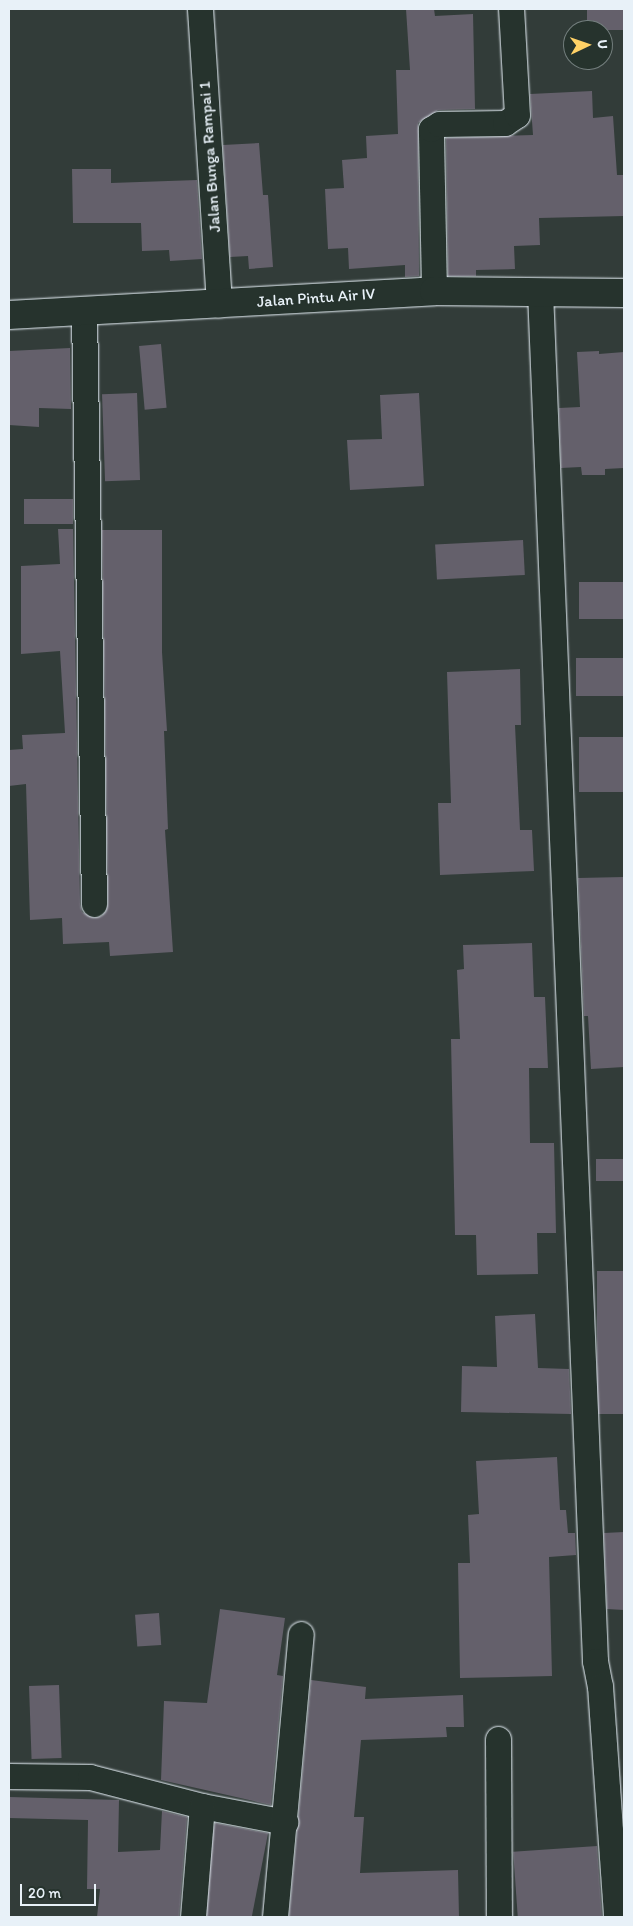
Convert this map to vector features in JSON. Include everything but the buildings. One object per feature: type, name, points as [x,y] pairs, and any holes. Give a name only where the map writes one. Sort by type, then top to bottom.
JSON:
[{"type":"main road","name":"Jalan Pintu Air IV","points":[[9,315],[434,291],[624,293]]},
{"type":"street","name":"Jalan Bunga Rampai 1","points":[[200,9],[220,304]]},
{"type":"street","points":[[434,291],[431,129],[440,124],[505,124],[517,115],[511,9]]},
{"type":"street","points":[[540,291],[595,1661],[600,1686],[616,1917]]},
{"type":"street","points":[[84,312],[94,904]]},
{"type":"street","points":[[275,1917],[285,1822],[300,1634]]},
{"type":"street","points":[[498,1739],[499,1917]]},
{"type":"street","points":[[9,1776],[90,1777],[202,1806],[285,1822]]},
{"type":"street","points":[[193,1917],[202,1806]]}]
